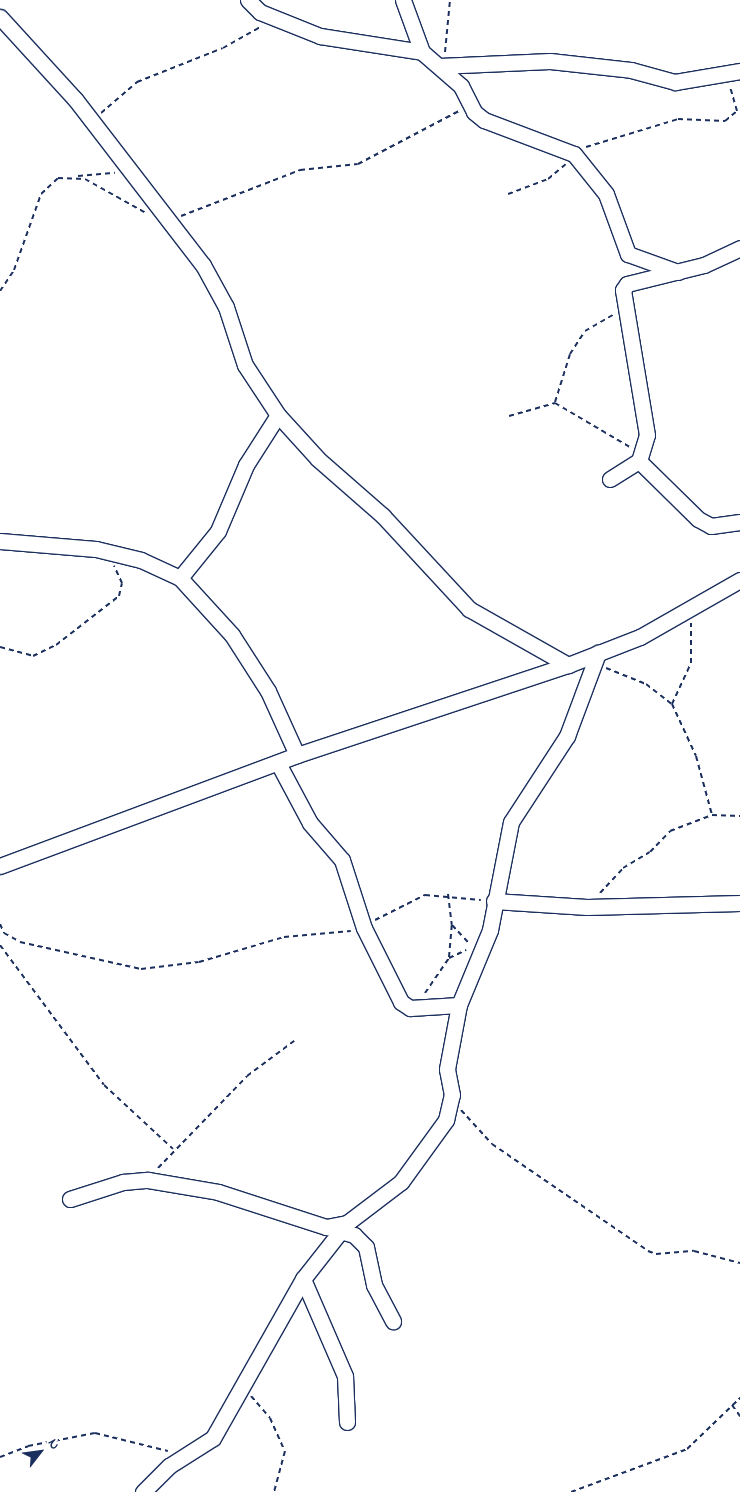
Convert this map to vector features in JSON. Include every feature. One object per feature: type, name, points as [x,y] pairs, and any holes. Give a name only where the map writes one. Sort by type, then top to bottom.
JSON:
[{"type":"street","points":[[248,0],[260,12],[320,36],[422,52],[441,65],[461,86],[474,112],[484,120],[574,154],[606,194],[628,254],[678,272]]},
{"type":"street","points":[[403,0],[422,52]]},
{"type":"street","points":[[0,17],[94,123],[133,171],[217,286],[245,365],[278,415],[383,516],[469,609],[568,665]]},
{"type":"street","points":[[441,65],[550,61],[632,70],[675,82],[733,73]]},
{"type":"street","points":[[740,248],[678,272],[627,284],[624,296],[645,418],[641,458],[698,519],[711,526],[740,522]]},
{"type":"street","points":[[180,578],[218,531],[246,465],[278,415]]},
{"type":"street","points":[[610,479],[641,458]]},
{"type":"street","points":[[0,541],[108,552],[141,560],[180,578],[232,635],[268,691],[297,755]]},
{"type":"street","points":[[0,866],[297,755],[568,665],[596,658],[689,611],[740,580]]},
{"type":"street","points":[[143,1492],[182,1457],[207,1446],[303,1279],[343,1227],[402,1182],[422,1158],[446,1120],[452,1095],[447,1069],[458,1005],[490,930],[494,901],[511,822],[567,736],[596,658]]},
{"type":"street","points":[[278,763],[310,823],[342,860],[364,928],[401,1002],[421,1008],[458,1005]]},
{"type":"street","points":[[494,901],[587,907],[740,903]]},
{"type":"street","points":[[70,1200],[123,1182],[148,1180],[218,1192],[326,1227],[343,1227],[366,1247],[374,1285],[393,1321]]},
{"type":"street","points":[[303,1279],[346,1376],[347,1422]]},
{"type":"path","points":[[441,65],[450,0]]},
{"type":"path","points":[[94,123],[108,102],[137,82],[251,35],[262,25],[260,12]]},
{"type":"path","points":[[508,194],[548,179],[574,154],[597,141],[662,123],[733,118],[735,98],[733,73]]},
{"type":"path","points":[[76,176],[138,210],[170,220],[300,170],[358,164],[448,114],[474,112]]},
{"type":"path","points":[[0,291],[14,270],[41,194],[58,178],[133,171]]},
{"type":"path","points":[[555,403],[575,346],[585,331],[614,313],[624,296]]},
{"type":"path","points":[[509,416],[555,403],[641,458]]},
{"type":"path","points":[[0,647],[33,656],[109,606],[122,590],[108,552]]},
{"type":"path","points":[[672,704],[691,663],[689,611]]},
{"type":"path","points":[[596,658],[646,684],[672,704],[696,756],[712,815]]},
{"type":"path","points":[[587,907],[623,868],[650,852],[670,831],[712,815],[740,816]]},
{"type":"path","points":[[448,894],[452,925],[449,958]]},
{"type":"path","points":[[0,924],[4,933],[20,942],[141,969],[186,965],[284,937],[364,928],[425,895],[448,894],[494,901]]},
{"type":"path","points":[[421,1008],[427,986],[449,958],[473,947],[452,925]]},
{"type":"path","points":[[0,945],[104,1085],[173,1150]]},
{"type":"path","points":[[148,1180],[173,1150],[246,1076],[294,1041]]},
{"type":"path","points":[[452,1095],[492,1144],[648,1251],[656,1254],[694,1251],[740,1263]]},
{"type":"path","points":[[242,1385],[283,1441],[284,1463],[274,1492]]},
{"type":"path","points":[[572,1492],[687,1449],[740,1398]]},
{"type":"path","points":[[732,1405],[740,1416]]},
{"type":"path","points":[[0,1457],[28,1446],[95,1433],[139,1440],[182,1457]]}]
